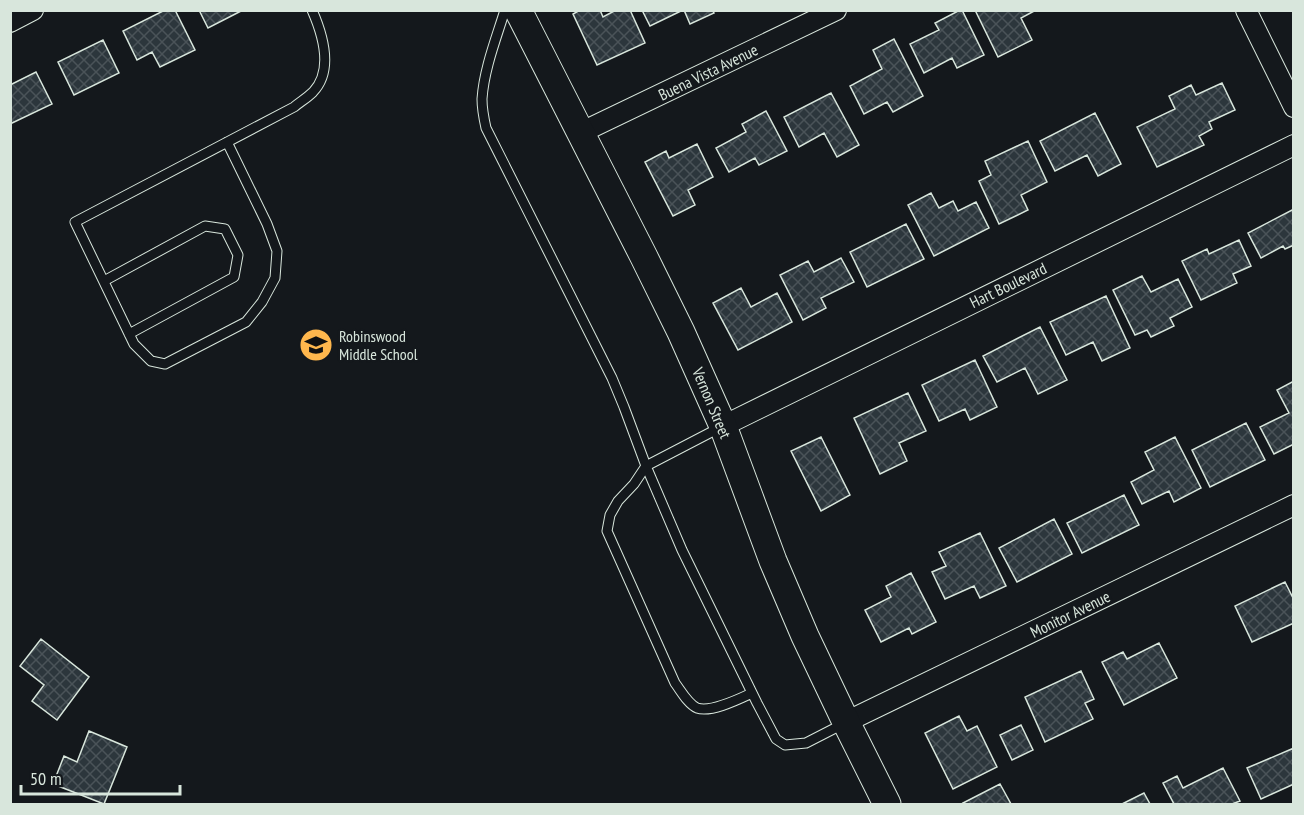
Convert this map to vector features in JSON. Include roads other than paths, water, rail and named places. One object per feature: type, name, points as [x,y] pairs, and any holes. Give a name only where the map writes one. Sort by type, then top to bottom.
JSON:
[{"type":"street","points":[[10,21],[33,10]]},
{"type":"street","name":"Vernon Street","points":[[518,10],[681,332],[723,426],[773,561],[805,636],[887,804]]},
{"type":"street","name":"Buena Vista Avenue","points":[[580,133],[836,10]]},
{"type":"street","points":[[1246,10],[1293,107]]},
{"type":"street","name":"Hart Boulevard","points":[[723,426],[1293,145]]},
{"type":"street","name":"Monitor Avenue","points":[[846,722],[1293,505]]},
{"type":"lane","points":[[227,142],[267,224],[277,251],[275,278],[262,302],[246,322],[165,364],[151,361],[134,344],[75,222],[227,142],[294,107],[314,91],[324,72],[325,49],[312,10]]},
{"type":"lane","points":[[505,10],[484,85],[483,113],[486,128],[612,378],[682,550],[776,739],[785,745],[806,743],[846,722]]},
{"type":"lane","points":[[104,281],[205,226],[225,229],[238,255],[234,277],[129,334]]},
{"type":"lane","points":[[723,426],[646,466],[634,484],[618,501],[610,515],[607,531],[675,683],[687,700],[696,708],[705,709],[752,693]]},
{"type":"place","name":"Robinswood Middle School","points":[[316,345]]}]
